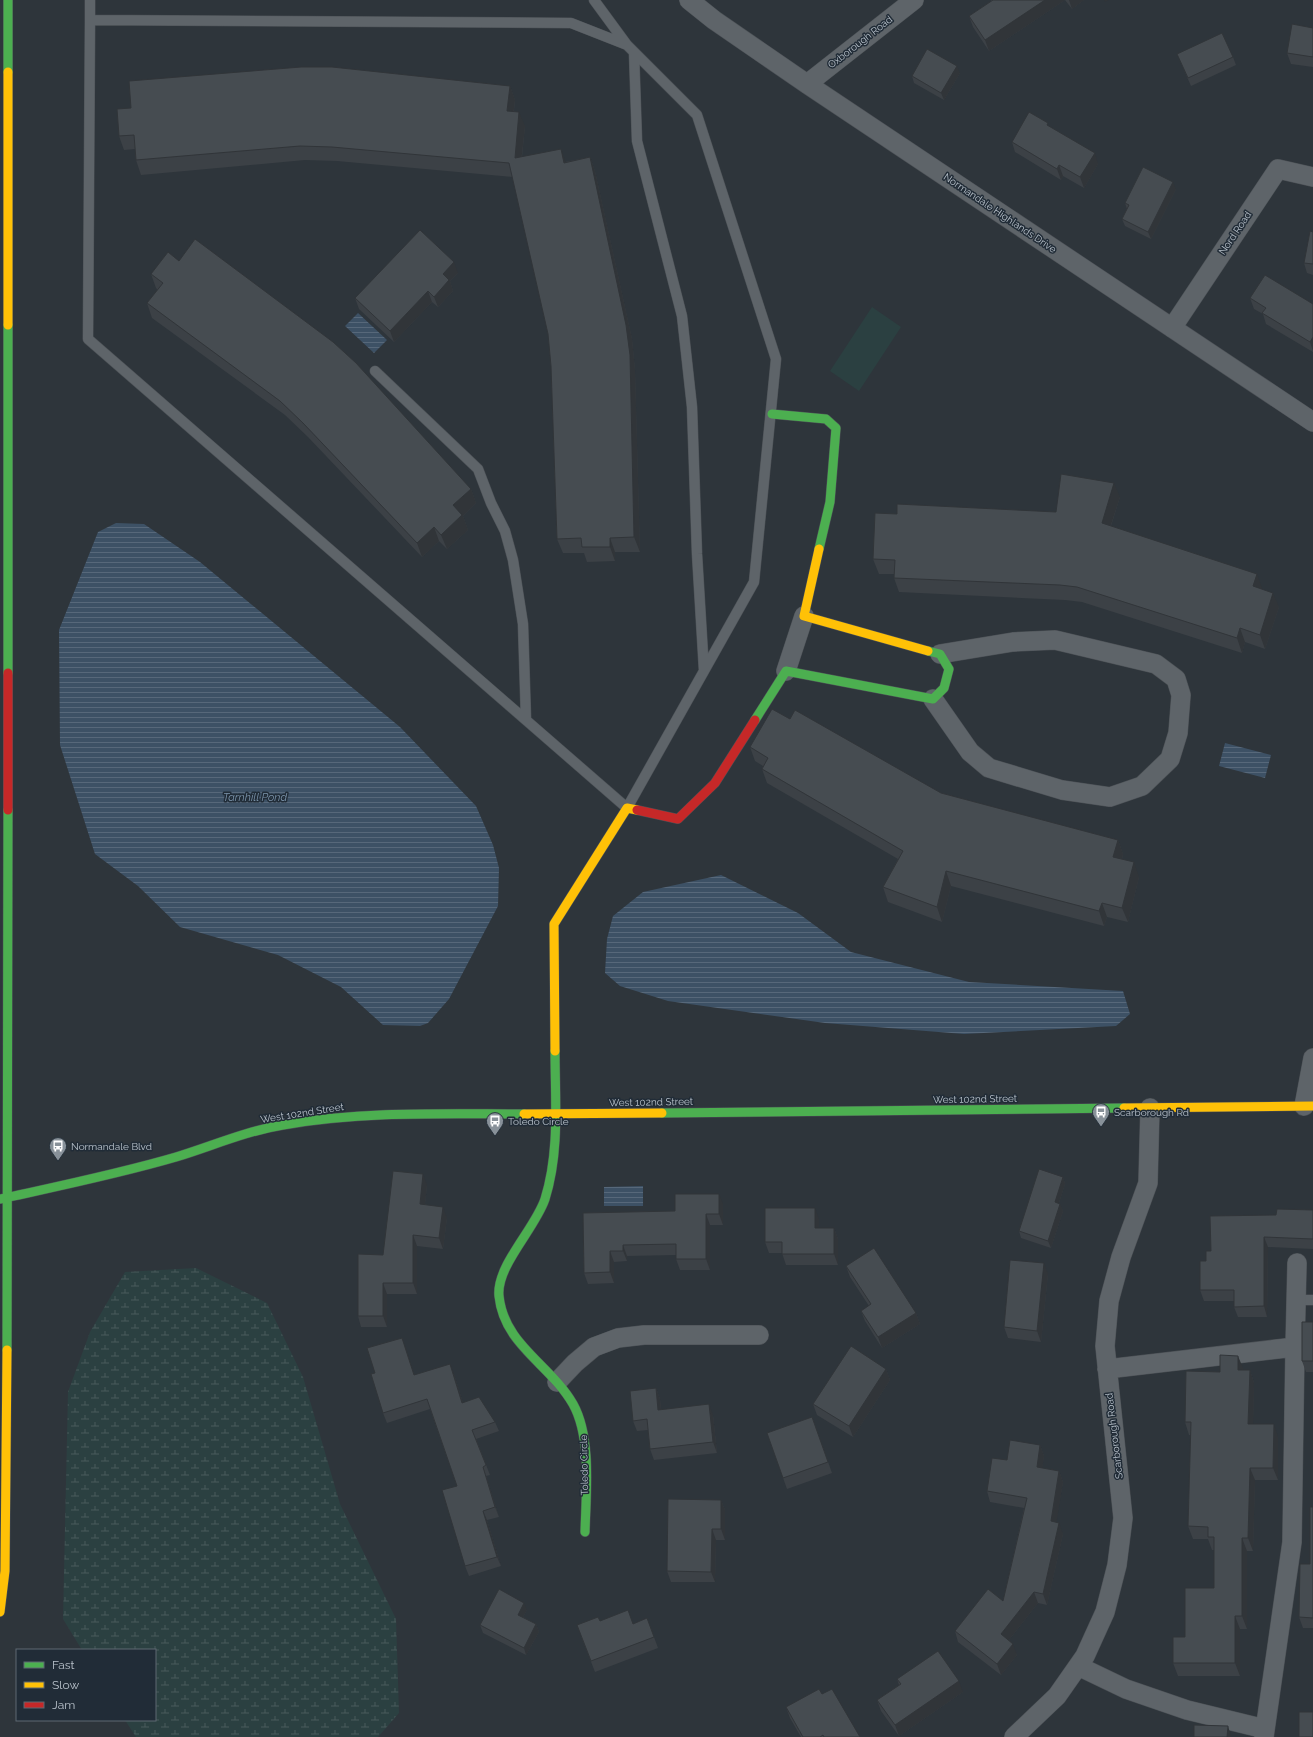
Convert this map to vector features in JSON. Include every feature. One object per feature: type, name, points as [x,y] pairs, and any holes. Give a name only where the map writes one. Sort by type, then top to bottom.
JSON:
[{"type":"street","points":[[0,1612],[5,1571],[4,1198],[8,0]]},
{"type":"street","name":"Normandale Highlands Drive","points":[[689,0],[714,20],[807,84],[1313,422]]},
{"type":"street","name":"Oxborough Road","points":[[807,84],[914,0]]},
{"type":"street","name":"Nord Road","points":[[1172,328],[1278,169],[1313,177]]},
{"type":"street","points":[[627,808],[678,819],[715,783],[786,671],[804,616],[830,502],[836,428],[826,419],[772,414]]},
{"type":"street","points":[[786,671],[933,699],[970,752],[990,768],[1062,790],[1110,797],[1142,786],[1170,759],[1178,733],[1181,695],[1176,679],[1156,664],[1054,640],[1013,642],[940,654],[804,616]]},
{"type":"street","points":[[933,699],[944,688],[949,669],[940,654]]},
{"type":"street","name":"Toledo Circle","points":[[584,1532],[584,1453],[582,1427],[572,1403],[557,1382],[511,1332],[501,1314],[499,1293],[503,1272],[513,1254],[535,1223],[549,1188],[555,1152],[554,924],[627,808]]},
{"type":"street","points":[[1308,1106],[1313,1058]]},
{"type":"street","name":"West 102nd Street","points":[[4,1198],[84,1181],[281,1125],[326,1118],[393,1114],[555,1114],[1308,1106]]},
{"type":"street","name":"Scarborough Road","points":[[1014,1737],[1057,1696],[1085,1656],[1105,1612],[1117,1565],[1123,1518],[1105,1346],[1109,1301],[1121,1257],[1148,1183],[1150,1108]]},
{"type":"street","points":[[1078,1666],[1126,1689],[1180,1708],[1265,1733],[1292,1542],[1295,1347],[1305,1300],[1297,1263]]},
{"type":"street","points":[[557,1382],[575,1363],[594,1347],[618,1338],[644,1335],[759,1335]]},
{"type":"street","points":[[1107,1369],[1295,1347]]},
{"type":"lane","points":[[90,0],[88,338],[627,808],[754,582],[772,414],[776,359],[697,116],[630,49],[594,0]]},
{"type":"lane","points":[[90,20],[571,23],[630,49]]},
{"type":"lane","points":[[630,49],[637,141],[683,323],[692,407],[697,554],[704,671]]},
{"type":"lane","points":[[375,371],[478,469],[491,503],[505,531],[513,560],[523,624],[526,720]]},
{"type":"green space","points":[[872,307],[901,327],[859,391],[830,371]]},
{"type":"green space","points":[[196,1268],[267,1303],[303,1377],[340,1504],[396,1619],[399,1713],[378,1737],[136,1737],[126,1721],[156,1721],[156,1649],[81,1649],[63,1619],[68,1392],[90,1332],[125,1272]]},
{"type":"water","points":[[358,313],[387,340],[374,353],[345,326]]},
{"type":"water","name":"Tarnhill Pond","points":[[116,523],[144,524],[200,562],[400,727],[476,806],[493,845],[499,868],[498,906],[449,999],[428,1023],[420,1026],[383,1025],[341,987],[278,955],[180,927],[138,886],[95,854],[60,745],[59,630],[98,532]]},
{"type":"water","points":[[1225,743],[1271,755],[1265,778],[1219,766]]},
{"type":"water","points":[[721,875],[798,913],[851,952],[969,982],[1123,991],[1130,1014],[1116,1026],[964,1034],[825,1023],[668,1001],[620,986],[605,973],[607,939],[613,916],[643,892]]},
{"type":"water","points":[[643,1186],[643,1206],[604,1206],[604,1187]]},
{"type":"building","points":[[993,0],[1045,0],[985,40],[969,16]]},
{"type":"building","points":[[1292,24],[1313,28],[1313,57],[1287,53]]},
{"type":"building","points":[[1222,33],[1233,57],[1188,78],[1177,54]]},
{"type":"building","points":[[927,49],[957,66],[941,93],[912,76]]},
{"type":"building","points":[[301,67],[332,67],[510,86],[507,111],[519,112],[515,158],[561,149],[564,163],[590,157],[626,325],[630,355],[634,537],[610,538],[610,547],[582,547],[581,538],[557,539],[551,366],[548,334],[509,163],[332,147],[300,146],[136,160],[134,135],[119,136],[117,109],[131,108],[129,81]]},
{"type":"building","points":[[1029,112],[1048,123],[1047,125],[1095,153],[1080,177],[1059,165],[1057,169],[1012,142]]},
{"type":"building","points":[[1143,167],[1173,182],[1148,232],[1122,219],[1129,205],[1125,203]]},
{"type":"building","points":[[420,230],[454,262],[443,274],[449,280],[434,297],[428,291],[390,331],[355,298]]},
{"type":"building","points":[[1310,231],[1313,232],[1313,264],[1304,263]]},
{"type":"building","points":[[195,239],[333,342],[356,363],[471,489],[453,505],[462,515],[441,535],[434,527],[417,543],[303,423],[280,401],[147,303],[163,283],[151,274],[168,252],[179,261]]},
{"type":"building","points":[[1265,275],[1313,304],[1313,337],[1310,342],[1262,313],[1266,308],[1250,298]]},
{"type":"building","points":[[1061,474],[1114,483],[1102,523],[1257,574],[1253,586],[1273,593],[1260,635],[1240,628],[1237,638],[1077,587],[894,578],[895,560],[873,559],[875,513],[897,514],[897,504],[1056,512]]},
{"type":"building","points":[[772,709],[790,719],[795,710],[941,793],[1118,840],[1113,857],[1134,862],[1122,908],[1102,903],[1099,911],[946,871],[937,907],[883,887],[903,851],[762,769],[768,758],[750,747]]},
{"type":"building","points":[[1039,1169],[1063,1177],[1055,1202],[1060,1204],[1048,1241],[1019,1231]]},
{"type":"building","points":[[393,1171],[423,1174],[420,1204],[443,1207],[439,1238],[413,1235],[413,1283],[383,1283],[383,1316],[358,1316],[358,1254],[383,1255]]},
{"type":"building","points":[[675,1194],[719,1194],[719,1214],[706,1214],[706,1259],[676,1259],[676,1244],[623,1245],[623,1251],[610,1251],[610,1272],[584,1273],[583,1213],[675,1211]]},
{"type":"building","points":[[765,1208],[815,1208],[815,1228],[834,1228],[834,1254],[782,1254],[782,1242],[765,1242]]},
{"type":"building","points":[[1277,1209],[1313,1210],[1313,1239],[1264,1237],[1264,1306],[1234,1307],[1234,1290],[1200,1290],[1200,1261],[1206,1261],[1206,1251],[1211,1251],[1210,1216],[1276,1215]]},
{"type":"building","points":[[874,1248],[916,1313],[878,1337],[861,1311],[871,1304],[846,1266]]},
{"type":"building","points":[[1010,1260],[1044,1263],[1037,1331],[1004,1327]]},
{"type":"building","points":[[1302,1322],[1313,1322],[1313,1361],[1302,1361]]},
{"type":"building","points":[[402,1338],[414,1375],[450,1364],[462,1403],[479,1397],[495,1422],[472,1430],[486,1465],[483,1467],[495,1507],[483,1511],[497,1557],[465,1566],[442,1490],[457,1486],[427,1399],[383,1413],[371,1374],[375,1373],[367,1348]]},
{"type":"building","points":[[851,1346],[886,1369],[849,1426],[813,1404]]},
{"type":"building","points":[[1220,1355],[1238,1356],[1238,1370],[1250,1370],[1248,1424],[1274,1424],[1273,1468],[1250,1468],[1248,1538],[1242,1538],[1242,1616],[1235,1616],[1235,1663],[1173,1663],[1173,1637],[1185,1637],[1185,1588],[1214,1588],[1214,1537],[1208,1537],[1208,1527],[1188,1526],[1191,1422],[1185,1422],[1186,1371],[1220,1372]]},
{"type":"building","points":[[656,1388],[658,1410],[709,1404],[713,1442],[650,1449],[647,1419],[633,1421],[630,1391]]},
{"type":"building","points":[[812,1417],[828,1462],[783,1478],[767,1433]]},
{"type":"building","points":[[1010,1440],[1040,1445],[1037,1467],[1059,1471],[1051,1521],[1059,1523],[1043,1594],[1034,1592],[1001,1634],[1013,1644],[997,1664],[955,1631],[988,1589],[1003,1601],[1027,1498],[987,1491],[992,1458],[1007,1460]]},
{"type":"building","points":[[668,1499],[721,1500],[721,1529],[712,1529],[711,1572],[667,1571]]},
{"type":"building","points":[[1310,1507],[1313,1507],[1313,1618],[1299,1617],[1300,1564],[1310,1564]]},
{"type":"building","points":[[499,1589],[524,1603],[518,1615],[536,1624],[524,1648],[480,1625]]},
{"type":"building","points":[[628,1610],[633,1624],[647,1618],[654,1637],[591,1661],[577,1625],[598,1617],[600,1621]]},
{"type":"building","points":[[938,1651],[959,1681],[895,1725],[877,1700],[901,1684],[897,1679]]},
{"type":"building","points":[[819,1689],[822,1694],[832,1689],[860,1737],[824,1737],[823,1735],[820,1737],[803,1737],[786,1707]]},
{"type":"building","points":[[1299,1712],[1313,1712],[1313,1737],[1299,1737]]},
{"type":"building","points":[[1194,1725],[1228,1726],[1227,1737],[1194,1737]]},
{"type":"traffic: fast","points":[[8,0],[8,72]]},
{"type":"traffic: fast","points":[[8,325],[8,673]]},
{"type":"traffic: fast","points":[[772,414],[826,419],[836,428],[830,502],[819,549]]},
{"type":"traffic: fast","points":[[755,720],[786,671],[933,699],[944,688],[949,669],[940,654],[928,651]]},
{"type":"traffic: fast","points":[[7,1350],[8,810]]},
{"type":"traffic: fast","points":[[555,1051],[556,1125],[550,1181],[540,1211],[504,1272],[500,1284],[499,1296],[503,1313],[509,1328],[529,1353],[563,1390],[573,1404],[579,1418],[585,1449],[587,1483],[585,1532]]},
{"type":"traffic: fast","points":[[662,1113],[1124,1108]]},
{"type":"traffic: fast","points":[[0,1199],[132,1169],[176,1157],[242,1135],[283,1125],[343,1117],[373,1115],[524,1114]]},
{"type":"traffic: slow","points":[[8,72],[8,325]]},
{"type":"traffic: slow","points":[[819,549],[804,616],[928,651]]},
{"type":"traffic: slow","points":[[555,1051],[554,924],[627,808],[637,810]]},
{"type":"traffic: slow","points":[[1124,1108],[1313,1106]]},
{"type":"traffic: slow","points":[[524,1114],[662,1113]]},
{"type":"traffic: slow","points":[[0,1612],[5,1571],[7,1350]]},
{"type":"traffic: jam","points":[[8,673],[8,810]]},
{"type":"traffic: jam","points":[[637,810],[678,819],[715,783],[755,720]]},
{"type":"place","name":"Scarborough Rd","points":[[1101,1127]]},
{"type":"place","name":"Toledo Circle","points":[[495,1136]]},
{"type":"place","name":"Normandale Blvd","points":[[58,1161]]}]
